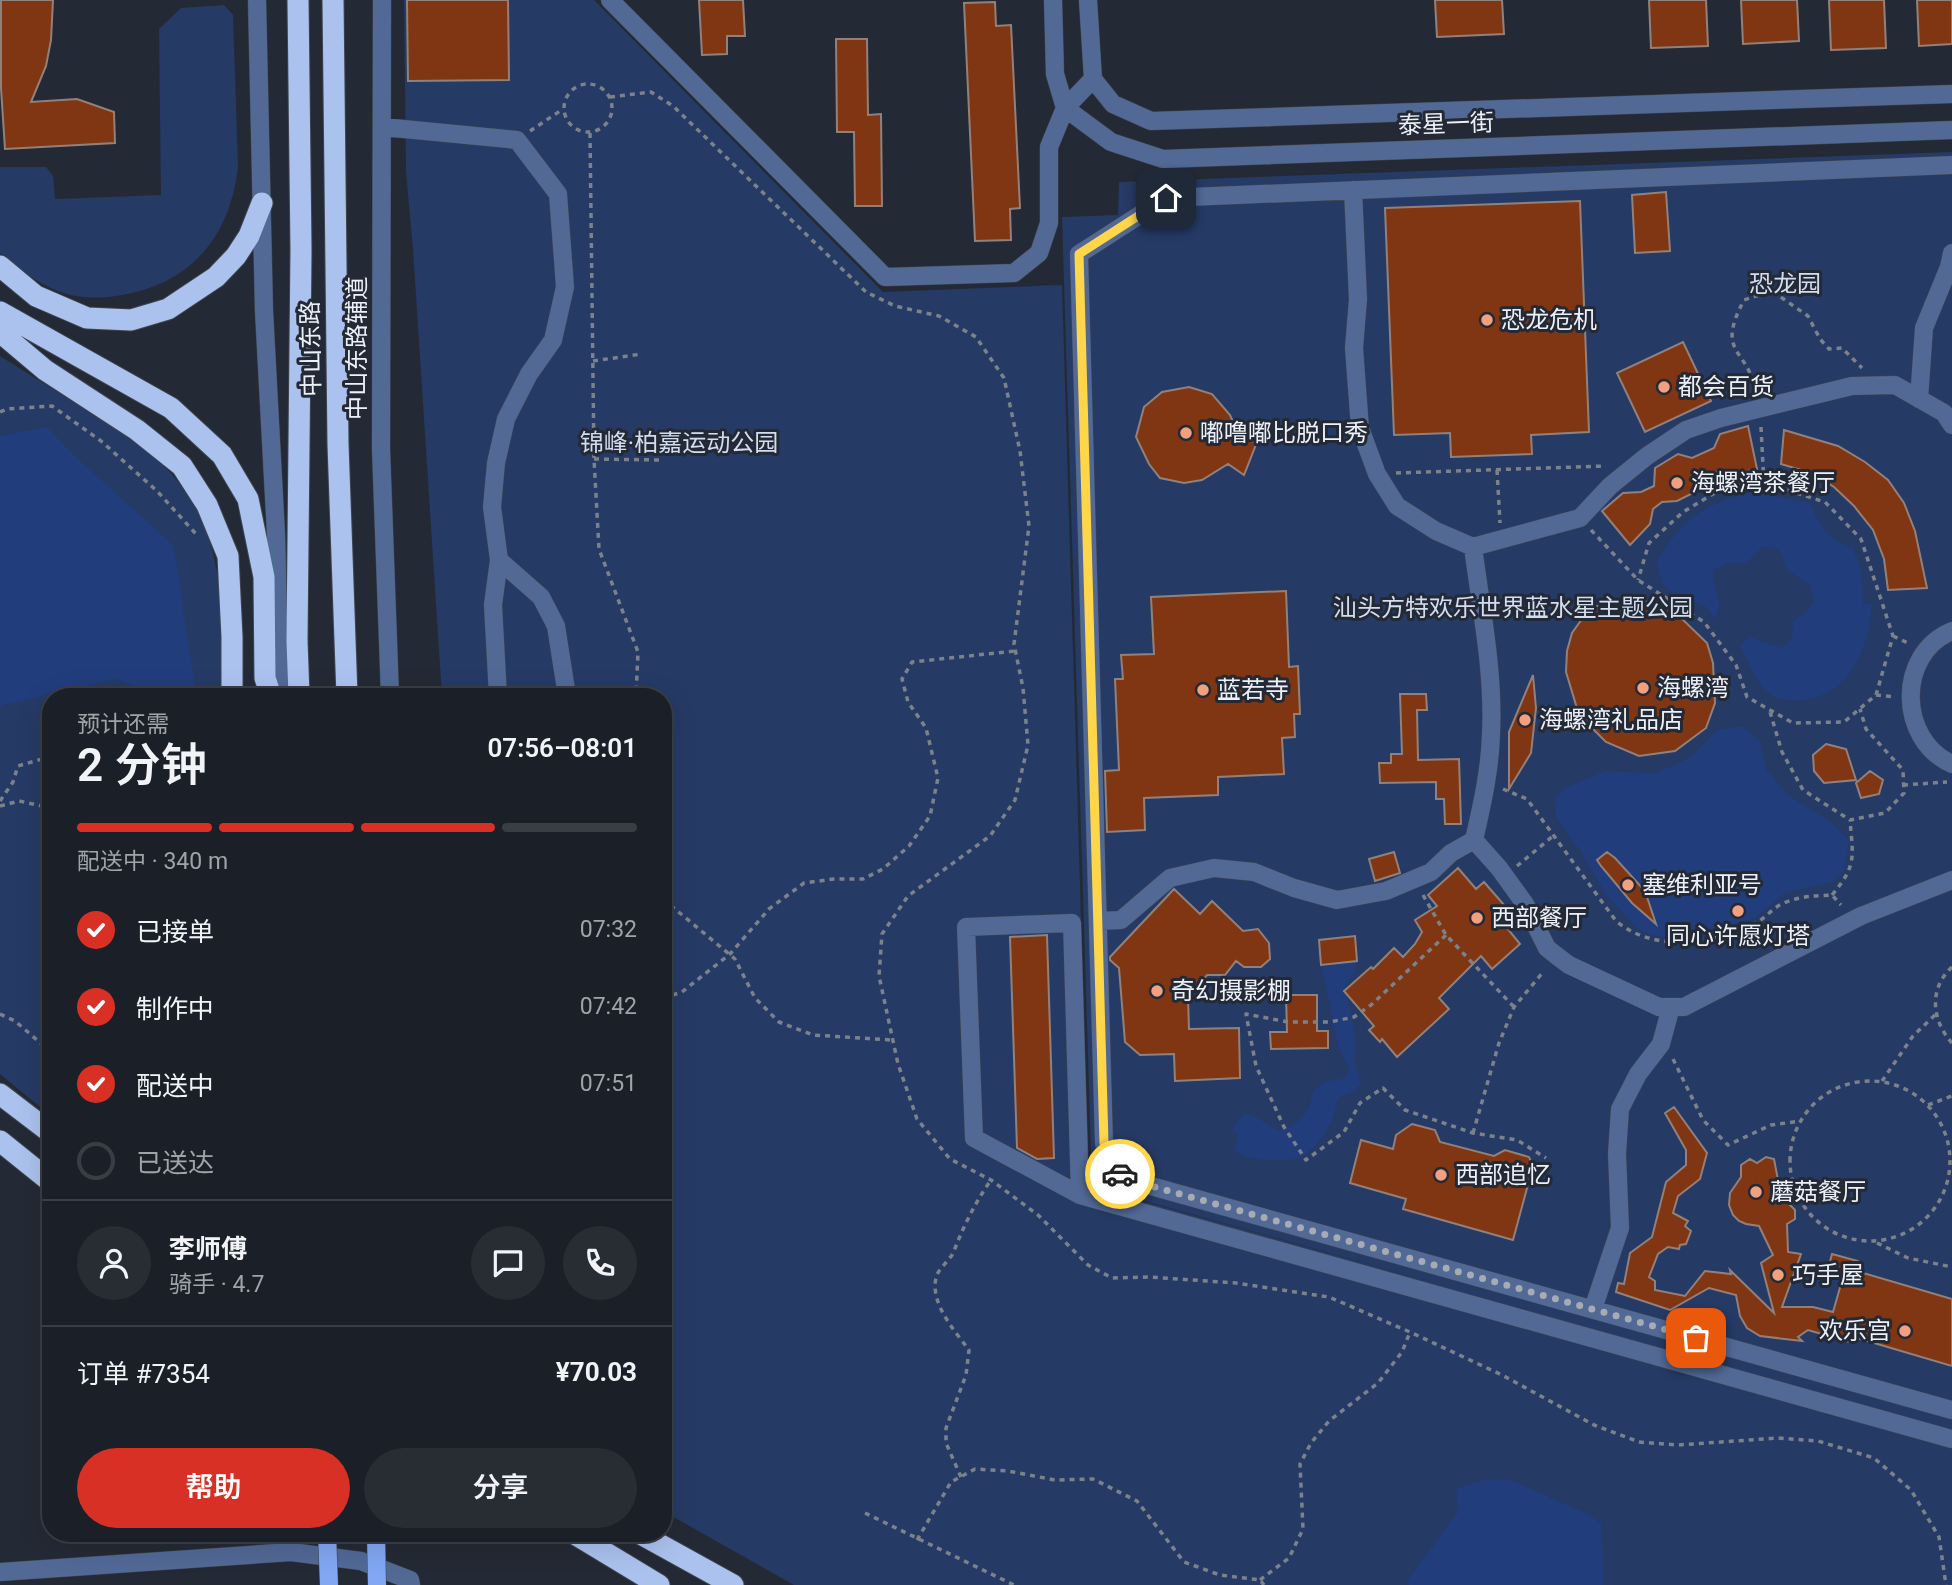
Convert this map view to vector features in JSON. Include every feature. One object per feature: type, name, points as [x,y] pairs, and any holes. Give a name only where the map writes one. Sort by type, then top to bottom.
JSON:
[{"type":"highway","name":"中山东路","points":[[298,0],[302,250],[299,688]]},
{"type":"highway","name":"中山东路","points":[[332,0],[338,444],[347,688]]},
{"type":"highway","points":[[0,266],[36,296],[87,318],[131,320],[168,309],[216,276],[236,256],[249,236],[262,203]]},
{"type":"highway","points":[[0,312],[172,408],[222,455],[248,499],[264,577],[265,678],[268,688]]},
{"type":"highway","points":[[0,332],[45,370],[137,430],[182,466],[208,505],[228,556],[232,688]]},
{"type":"highway","points":[[0,1094],[42,1126]]},
{"type":"highway","points":[[0,1141],[42,1175]]},
{"type":"highway","points":[[588,1542],[659,1585]]},
{"type":"highway","points":[[655,1542],[733,1585]]},
{"type":"main road","points":[[327,1542],[329,1585]]},
{"type":"main road","points":[[376,1542],[377,1585]]},
{"type":"street","points":[[257,0],[264,311],[276,534],[280,688]]},
{"type":"street","name":"中山东路辅道","points":[[382,0],[381,449],[390,688]]},
{"type":"street","points":[[610,0],[885,277],[1014,273],[1039,253],[1049,223],[1049,147],[1065,108],[1093,79],[1088,0]]},
{"type":"street","points":[[1053,0],[1055,74],[1065,108]]},
{"type":"street","name":"泰星一街","points":[[1093,79],[1114,104],[1151,121],[1952,94]]},
{"type":"street","name":"泰星一街","points":[[1065,108],[1111,142],[1163,159],[1952,130]]},
{"type":"street","points":[[383,127],[517,140],[558,194],[565,287],[553,340],[529,373],[506,419],[496,463],[492,507],[499,560],[493,605],[498,688]]},
{"type":"street","points":[[1952,165],[1166,198],[1079,254],[1104,1143],[1109,1166],[1126,1179],[1952,1410]]},
{"type":"street","points":[[1353,190],[1358,299],[1354,348],[1355,384],[1360,428],[1377,474],[1396,506],[1436,531],[1473,547],[1580,518],[1634,466],[1686,430],[1721,418],[1853,386],[1895,386],[1944,413],[1952,425]]},
{"type":"street","points":[[1919,399],[1924,328],[1952,253]]},
{"type":"street","points":[[1098,921],[1121,920],[1170,878],[1214,868],[1254,872],[1294,888],[1337,900],[1386,891],[1431,872],[1451,853],[1474,840],[1486,781],[1491,734],[1489,664],[1473,547]]},
{"type":"street","points":[[499,560],[541,597],[556,626],[565,688]]},
{"type":"street","points":[[1952,631],[1944,634],[1925,651],[1913,674],[1909,699],[1914,724],[1928,746],[1952,764]]},
{"type":"street","points":[[1474,840],[1525,904],[1548,948],[1569,965],[1659,1007],[1684,1007],[1854,919],[1952,880]]},
{"type":"street","points":[[1080,1195],[1072,923],[966,927],[974,1138],[1080,1195],[1952,1439]]},
{"type":"street","points":[[1593,1309],[1619,1228],[1617,1154],[1620,1109],[1638,1073],[1661,1044],[1671,1007]]},
{"type":"street","points":[[0,1572],[291,1552],[360,1561],[410,1580],[411,1585]]},
{"type":"path","points":[[517,140],[563,110],[568,94],[582,84],[598,86],[610,97],[612,113],[604,127],[590,133],[582,132],[569,124],[563,110]]},
{"type":"path","points":[[610,97],[651,92],[673,106],[866,292],[895,306],[939,316],[976,337],[1004,378],[1020,451],[1029,526],[1014,644],[1023,688],[1028,745],[1014,800],[990,836],[908,896],[882,934],[879,976],[891,1040],[917,1119],[950,1159],[991,1180],[1038,1215],[1088,1265],[1112,1278],[1149,1277],[1236,1283],[1329,1297],[1502,1375],[1594,1425],[1639,1441],[1678,1445],[1778,1438],[1818,1441],[1874,1458],[1911,1490],[1939,1537],[1946,1585]]},
{"type":"path","points":[[590,133],[594,460],[599,549],[638,652],[636,688]]},
{"type":"path","points":[[1764,486],[1760,409],[1754,379],[1731,341],[1734,320],[1744,300],[1772,291],[1808,316],[1819,339],[1829,349],[1842,348],[1865,370],[1870,386]]},
{"type":"path","points":[[593,360],[642,354]]},
{"type":"path","points":[[0,412],[7,409],[52,406],[101,441],[157,491],[197,536]]},
{"type":"path","points":[[594,460],[659,460]]},
{"type":"path","points":[[1377,474],[1634,466]]},
{"type":"path","points":[[1497,470],[1501,539]]},
{"type":"path","points":[[1580,518],[1638,579],[1704,622],[1736,665],[1747,697],[1793,723],[1844,722],[1876,695],[1893,636],[1861,539],[1825,502],[1777,487],[1728,485],[1683,512],[1648,543],[1638,579]]},
{"type":"path","points":[[672,995],[682,992],[730,954],[769,909],[804,883],[863,879],[883,869],[909,846],[930,816],[938,778],[926,728],[908,702],[902,679],[912,662],[1015,651]]},
{"type":"path","points":[[1770,710],[1782,752],[1803,790],[1850,820],[1885,813],[1904,793],[1903,770],[1879,747],[1866,729],[1860,709]]},
{"type":"path","points":[[0,804],[13,782],[18,766],[41,759],[42,753]]},
{"type":"path","points":[[1486,781],[1527,799],[1616,921],[1630,933],[1667,942],[1726,935],[1756,923],[1781,904],[1803,896],[1832,895],[1847,877],[1853,858],[1850,820]]},
{"type":"path","points":[[1903,785],[1952,781]]},
{"type":"path","points":[[0,804],[19,802],[42,808]]},
{"type":"path","points":[[1505,876],[1553,836]]},
{"type":"path","points":[[1413,879],[1446,935],[1514,1007]]},
{"type":"path","points":[[1832,895],[1854,919]]},
{"type":"path","points":[[672,906],[735,959],[755,998],[779,1022],[813,1035],[891,1040]]},
{"type":"path","points":[[1446,935],[1371,1005],[1354,1017],[1330,1022],[1288,1022],[1246,1014],[1256,1066],[1284,1127],[1307,1160],[1344,1132],[1360,1103],[1383,1088],[1405,1110],[1473,1133],[1517,1140],[1546,1158]]},
{"type":"path","points":[[1473,1133],[1499,1043],[1514,1007],[1557,956]]},
{"type":"path","points":[[1952,967],[1939,983],[1935,999],[1935,1015],[1941,1030],[1952,1043]]},
{"type":"path","points":[[0,1014],[15,1021],[42,1044]]},
{"type":"path","points":[[1882,1082],[1913,1036],[1935,1015]]},
{"type":"path","points":[[1661,1044],[1671,1054],[1703,1120],[1728,1145],[1771,1125],[1802,1121]]},
{"type":"path","points":[[1875,1242],[1900,1236],[1922,1222],[1939,1202],[1948,1178],[1950,1152],[1942,1126],[1928,1105],[1907,1090],[1882,1082],[1855,1082],[1830,1091],[1810,1109],[1796,1132],[1790,1158],[1793,1185],[1805,1209],[1825,1227],[1849,1239],[1875,1242],[1908,1258],[1952,1266]]},
{"type":"path","points":[[1928,1105],[1952,1096]]},
{"type":"path","points":[[961,1477],[946,1443],[946,1428],[966,1375],[969,1350],[940,1308],[935,1289],[936,1276],[952,1255],[973,1205],[991,1180]]},
{"type":"path","points":[[1260,1580],[1289,1558],[1303,1530],[1300,1464],[1311,1443],[1329,1421],[1378,1383],[1402,1352],[1410,1332]]},
{"type":"path","points":[[917,1540],[951,1482],[975,1469],[1008,1471],[1055,1480],[1093,1479],[1137,1500],[1184,1562],[1220,1575],[1260,1580],[1264,1585]]},
{"type":"path","points":[[865,1513],[1014,1585]]},
{"type":"green space","points":[[404,0],[594,0],[883,292],[1062,285],[1089,1186],[1426,1280],[1092,1186],[1062,217],[1118,215],[1119,182],[1952,152],[1952,1585],[794,1585],[672,1516],[672,688],[441,688],[406,172]]},
{"type":"green space","points":[[224,5],[233,15],[238,167],[234,192],[226,214],[216,235],[203,252],[169,280],[147,289],[98,298],[74,296],[50,287],[28,275],[0,253],[0,167],[46,167],[53,176],[55,199],[161,195],[159,29],[181,8]]},
{"type":"green space","points":[[0,356],[132,439],[164,466],[187,494],[203,523],[219,586],[223,688],[42,688],[42,1109],[0,1074]]},
{"type":"shaded area","points":[[47,427],[174,546],[195,688],[138,688],[117,679],[77,688],[42,688],[42,696],[2,705],[0,709],[0,436]]},
{"type":"shaded area","points":[[1754,492],[1811,503],[1826,531],[1838,541],[1853,547],[1862,575],[1863,604],[1872,604],[1867,636],[1855,666],[1834,689],[1820,696],[1793,700],[1772,695],[1759,683],[1740,645],[1750,637],[1782,648],[1792,639],[1793,621],[1815,601],[1810,585],[1787,570],[1780,550],[1763,546],[1746,563],[1728,563],[1713,570],[1719,601],[1715,619],[1705,606],[1676,597],[1663,584],[1656,563],[1675,535],[1696,515],[1736,496]]},
{"type":"shaded area","points":[[1742,726],[1760,741],[1766,769],[1788,795],[1831,822],[1849,841],[1844,870],[1834,881],[1785,893],[1755,918],[1705,933],[1674,939],[1638,929],[1605,893],[1556,817],[1555,799],[1565,788],[1605,771],[1656,773],[1691,757],[1718,730]]},
{"type":"shaded area","points":[[1357,962],[1344,990],[1351,1010],[1355,1040],[1354,1060],[1361,1085],[1338,1098],[1324,1136],[1301,1157],[1289,1160],[1260,1160],[1238,1152],[1234,1149],[1239,1135],[1232,1130],[1243,1115],[1255,1117],[1277,1130],[1286,1129],[1305,1113],[1316,1088],[1328,1081],[1345,1078],[1350,1069],[1336,1038],[1322,966]]},
{"type":"shaded area","points":[[1486,1479],[1511,1480],[1588,1514],[1601,1523],[1604,1585],[1409,1585],[1407,1581],[1458,1512],[1456,1489]]},
{"type":"building","points":[[1,0],[53,0],[51,40],[46,66],[31,102],[77,99],[114,112],[115,143],[5,149],[1,88]]},
{"type":"building","points":[[407,0],[508,0],[509,80],[408,81]]},
{"type":"building","points":[[699,0],[743,0],[745,36],[727,36],[727,54],[702,55]]},
{"type":"building","points":[[1435,0],[1502,0],[1504,34],[1437,37]]},
{"type":"building","points":[[1649,0],[1706,0],[1708,46],[1651,48]]},
{"type":"building","points":[[1741,0],[1797,0],[1799,41],[1743,44]]},
{"type":"building","points":[[1829,0],[1884,0],[1886,48],[1831,50]]},
{"type":"building","points":[[1917,0],[1952,0],[1952,44],[1919,46]]},
{"type":"building","points":[[995,2],[996,26],[1011,25],[1020,208],[1010,209],[1011,240],[975,241],[964,3]]},
{"type":"building","points":[[836,39],[867,39],[868,115],[881,114],[882,206],[855,206],[854,132],[837,132]]},
{"type":"building","points":[[1666,192],[1670,251],[1635,253],[1632,195]]},
{"type":"building","name":"恐龙危机","points":[[1580,201],[1589,432],[1531,435],[1532,454],[1451,457],[1450,433],[1394,435],[1385,208]]},
{"type":"building","name":"都会百货","points":[[1683,342],[1711,401],[1645,432],[1617,373]]},
{"type":"building","name":"嘟噜嘟比脱口秀","points":[[1189,387],[1212,394],[1230,415],[1241,440],[1257,442],[1244,475],[1228,464],[1202,480],[1184,483],[1160,478],[1149,464],[1136,437],[1144,407],[1162,392]]},
{"type":"building","name":"海螺湾茶餐厅","points":[[1748,426],[1757,469],[1729,475],[1720,470],[1703,479],[1695,492],[1677,501],[1662,502],[1653,509],[1650,524],[1630,545],[1602,511],[1623,493],[1641,492],[1654,486],[1655,468],[1678,454],[1692,458],[1714,448],[1720,434]]},
{"type":"building","points":[[1784,430],[1838,446],[1888,480],[1904,503],[1915,531],[1927,588],[1888,590],[1884,559],[1873,530],[1854,506],[1834,487],[1811,473],[1781,464]]},
{"type":"building","name":"蓝若寺","points":[[1286,591],[1289,667],[1298,666],[1300,714],[1294,714],[1295,737],[1282,738],[1284,774],[1218,777],[1218,795],[1144,798],[1145,830],[1107,832],[1105,771],[1119,770],[1115,679],[1123,679],[1121,655],[1154,654],[1151,597]]},
{"type":"building","name":"海螺湾","points":[[1640,599],[1675,612],[1707,643],[1713,663],[1715,703],[1706,728],[1675,751],[1639,756],[1606,742],[1589,725],[1576,705],[1566,672],[1567,651],[1572,633],[1587,612],[1604,602]]},
{"type":"building","name":"海螺湾礼品店","points":[[1533,675],[1536,708],[1531,753],[1509,789],[1509,732]]},
{"type":"building","points":[[1400,694],[1426,694],[1427,710],[1417,710],[1418,760],[1459,759],[1461,824],[1445,824],[1444,799],[1436,799],[1436,782],[1380,783],[1379,763],[1391,763],[1391,754],[1402,754]]},
{"type":"building","points":[[1826,744],[1846,749],[1856,780],[1824,783],[1814,771],[1813,755]]},
{"type":"building","points":[[1870,771],[1883,780],[1879,794],[1861,798],[1856,783]]},
{"type":"building","points":[[1394,852],[1400,873],[1375,881],[1369,859]]},
{"type":"building","name":"塞维利亚号","points":[[1607,852],[1645,891],[1656,924],[1632,903],[1601,866],[1597,860]]},
{"type":"building","points":[[1458,868],[1476,889],[1484,882],[1512,914],[1502,922],[1520,944],[1492,969],[1481,956],[1439,998],[1449,1009],[1397,1057],[1382,1039],[1380,1042],[1369,1030],[1374,1026],[1344,991],[1371,967],[1373,969],[1394,948],[1403,957],[1422,932],[1415,920],[1437,906],[1428,895]]},
{"type":"building","name":"奇幻摄影棚","points":[[1174,889],[1200,914],[1212,901],[1243,931],[1258,929],[1269,943],[1270,959],[1261,967],[1244,967],[1236,961],[1225,975],[1207,975],[1188,998],[1189,1029],[1239,1028],[1240,1078],[1175,1081],[1174,1054],[1140,1055],[1125,1042],[1119,968],[1110,957]]},
{"type":"building","points":[[1047,935],[1054,1158],[1037,1159],[1017,1148],[1010,937]]},
{"type":"building","points":[[1355,936],[1357,961],[1321,965],[1319,940]]},
{"type":"building","points":[[1286,995],[1317,995],[1317,1031],[1328,1031],[1328,1048],[1271,1049],[1270,1032],[1287,1032]]},
{"type":"building","points":[[1674,1107],[1707,1153],[1700,1179],[1678,1196],[1673,1213],[1688,1221],[1685,1226],[1691,1231],[1686,1244],[1680,1245],[1679,1249],[1668,1247],[1658,1254],[1649,1277],[1655,1281],[1655,1290],[1685,1296],[1705,1271],[1731,1274],[1730,1270],[1774,1313],[1761,1263],[1773,1255],[1759,1226],[1739,1221],[1729,1205],[1730,1193],[1741,1177],[1741,1165],[1750,1159],[1757,1163],[1766,1157],[1774,1159],[1781,1196],[1795,1210],[1795,1219],[1787,1224],[1788,1252],[1801,1254],[1782,1307],[1813,1307],[1833,1312],[1843,1277],[1827,1273],[1832,1254],[1858,1261],[1863,1273],[1952,1299],[1952,1366],[1857,1338],[1853,1343],[1808,1330],[1798,1337],[1802,1341],[1760,1336],[1747,1328],[1740,1316],[1736,1295],[1709,1288],[1670,1310],[1616,1292],[1618,1283],[1624,1284],[1630,1253],[1652,1237],[1666,1182],[1686,1165],[1686,1150],[1665,1113]]},
{"type":"building","name":"西部追忆","points":[[1412,1124],[1435,1130],[1440,1142],[1494,1156],[1505,1150],[1529,1157],[1533,1166],[1513,1240],[1403,1209],[1406,1199],[1350,1183],[1361,1140],[1393,1149],[1396,1135]]},
{"type":"way so far","points":[[1120,1174],[1126,1179],[1696,1338]]},
{"type":"place","name":"恐龙危机","points":[[1487,320]]},
{"type":"place","name":"都会百货","points":[[1664,387]]},
{"type":"place","name":"嘟噜嘟比脱口秀","points":[[1186,433]]},
{"type":"place","name":"海螺湾茶餐厅","points":[[1677,483]]},
{"type":"place","name":"海螺湾","points":[[1643,688]]},
{"type":"place","name":"蓝若寺","points":[[1203,690]]},
{"type":"place","name":"海螺湾礼品店","points":[[1525,720]]},
{"type":"place","name":"塞维利亚号","points":[[1628,885]]},
{"type":"place","name":"同心许愿灯塔","points":[[1738,911]]},
{"type":"place","name":"西部餐厅","points":[[1477,918]]},
{"type":"place","name":"奇幻摄影棚","points":[[1157,991]]},
{"type":"place","name":"西部追忆","points":[[1441,1175]]},
{"type":"place","name":"蘑菇餐厅","points":[[1756,1192]]},
{"type":"place","name":"巧手屋","points":[[1778,1275]]},
{"type":"place","name":"欢乐宫","points":[[1905,1331]]},
{"type":"route","points":[[1120,1174],[1109,1166],[1104,1143],[1079,254],[1166,198]]},
{"type":"park label","name":"恐龙园","points":[[1785,284]]},
{"type":"park label","name":"锦峰·柏嘉运动公园","points":[[679,443]]},
{"type":"park label","name":"汕头方特欢乐世界蓝水星主题公园","points":[[1513,608]]}]
